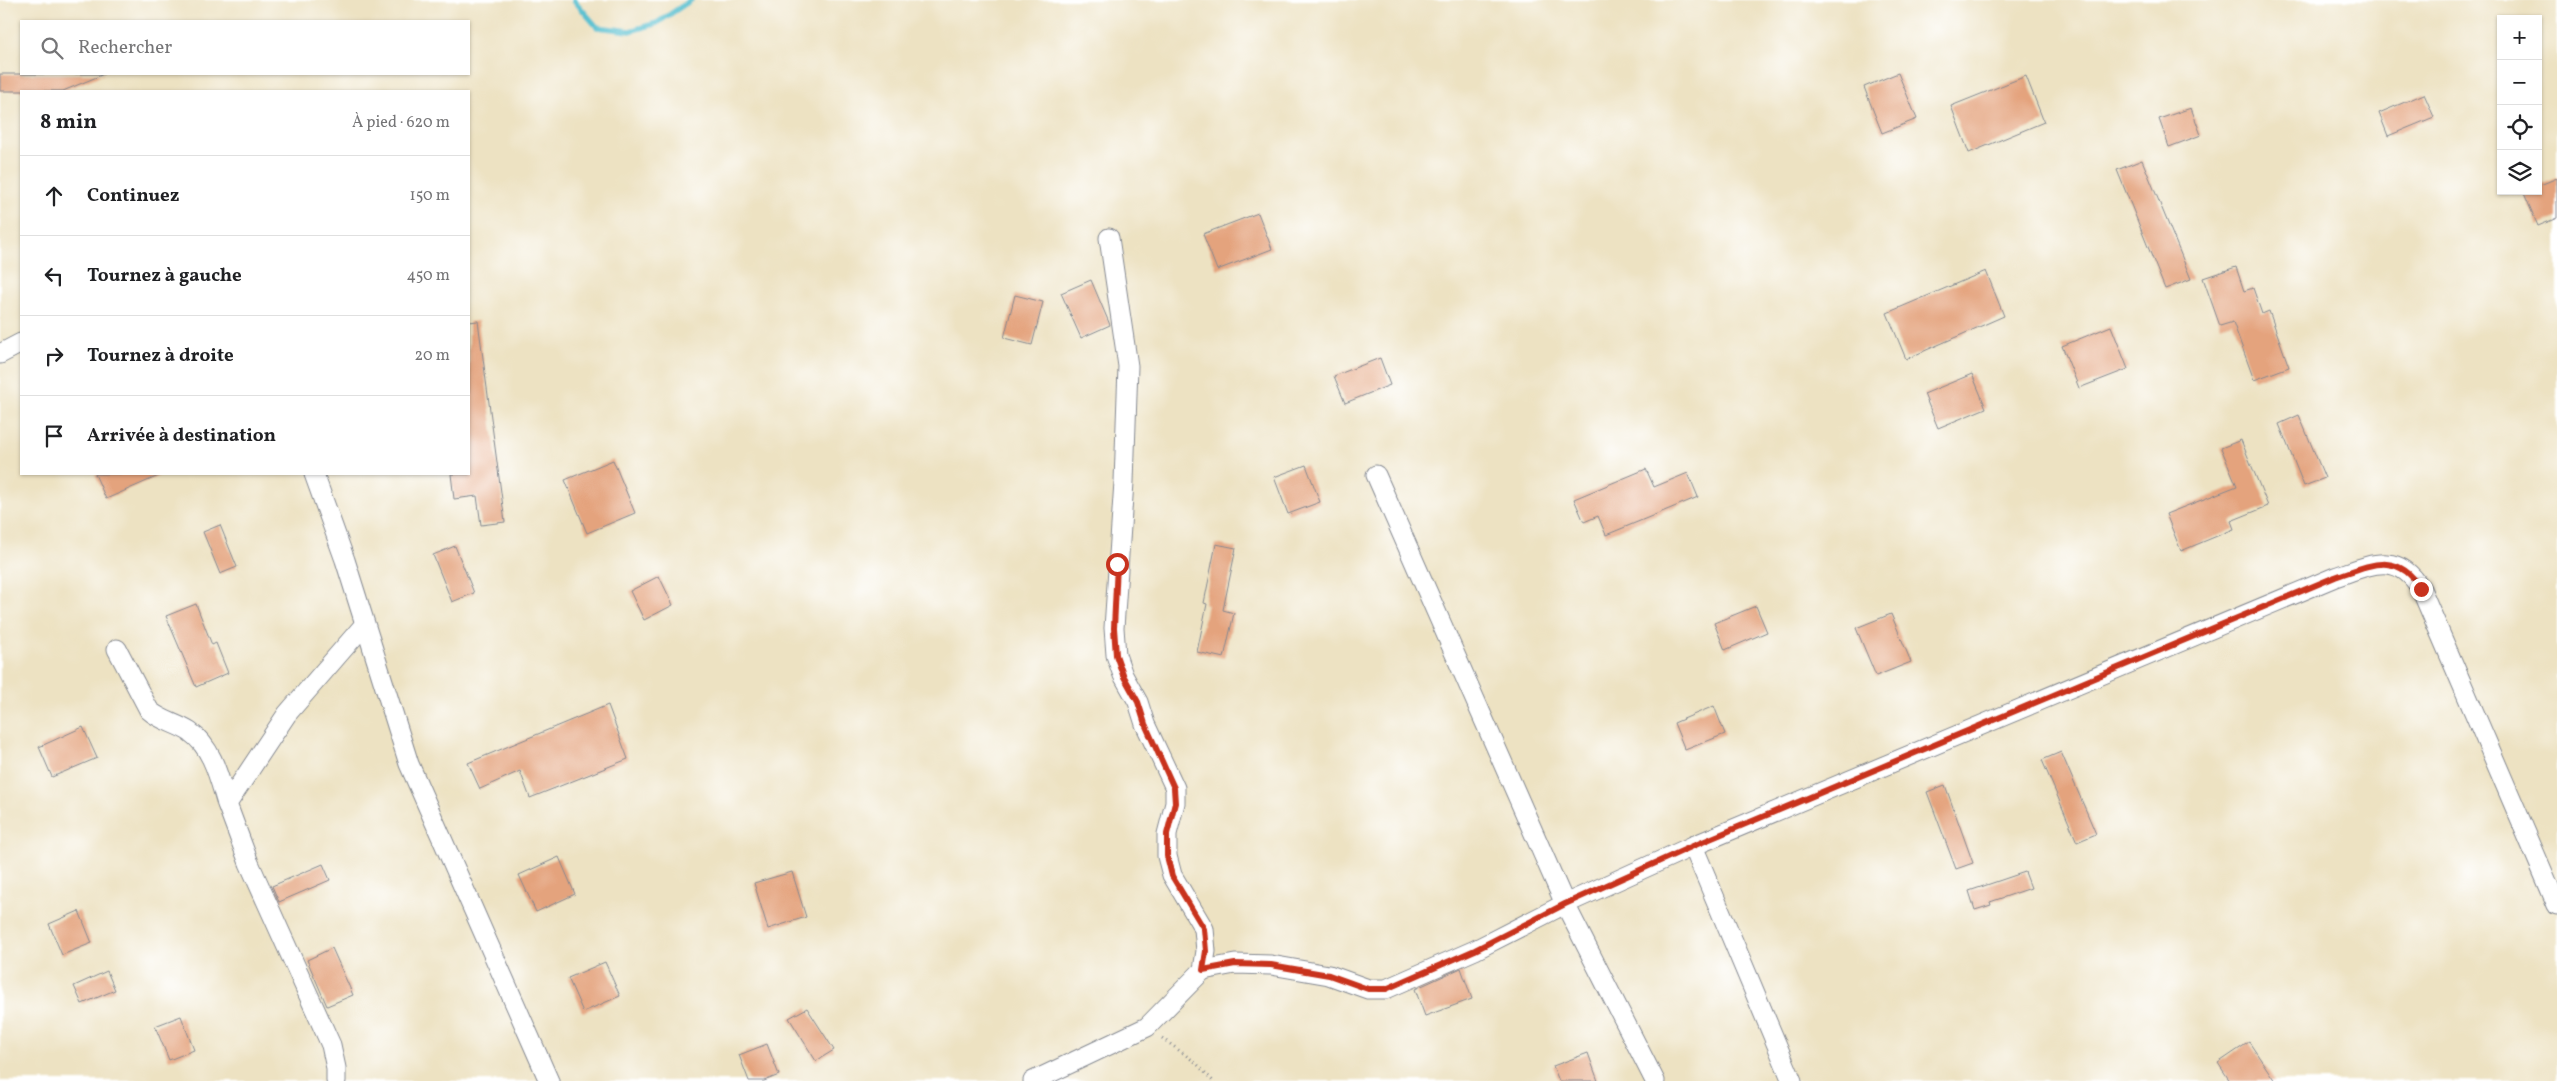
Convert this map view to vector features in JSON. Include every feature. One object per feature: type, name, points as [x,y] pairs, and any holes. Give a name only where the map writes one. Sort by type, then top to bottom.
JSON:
[{"type":"street","points":[[1109,238],[1128,366],[1124,482],[1114,628],[1116,655],[1123,675],[1138,702],[1145,724],[1174,788],[1175,803],[1167,834],[1167,856],[1172,876],[1204,929],[1206,951],[1203,970]]},
{"type":"street","points":[[0,354],[20,344]]},
{"type":"street","points":[[314,475],[344,560],[409,764],[550,1081]]},
{"type":"street","points":[[1376,476],[1565,904],[1655,1081]]},
{"type":"street","points":[[1033,1081],[1147,1027],[1203,970],[1235,964],[1271,965],[1329,975],[1368,989],[1386,989],[1475,950],[1565,904],[1693,846],[2335,577],[2373,564],[2388,564],[2403,568],[2414,577],[2421,589],[2557,905]]},
{"type":"street","points":[[227,804],[287,714],[364,625]]},
{"type":"street","points":[[117,648],[149,710],[156,717],[190,732],[202,743],[218,772],[227,804],[249,863],[325,1030],[336,1068],[336,1081]]},
{"type":"street","points":[[1693,846],[1792,1081]]},
{"type":"path","points":[[1147,1027],[1195,1062],[1213,1081]]},
{"type":"building","points":[[1898,73],[1917,119],[1882,133],[1864,87]]},
{"type":"building","points":[[0,74],[102,75],[65,90],[0,91]]},
{"type":"building","points":[[2026,76],[2044,122],[1969,153],[1951,106]]},
{"type":"building","points":[[2424,94],[2434,117],[2388,136],[2379,113]]},
{"type":"building","points":[[2191,108],[2201,135],[2169,147],[2159,119]]},
{"type":"building","points":[[2142,160],[2191,279],[2165,289],[2117,170]]},
{"type":"building","points":[[2557,178],[2557,218],[2538,226],[2525,195],[2542,195],[2542,184]]},
{"type":"building","points":[[1258,213],[1272,249],[1217,270],[1203,234]]},
{"type":"building","points":[[2236,267],[2244,291],[2253,288],[2262,314],[2269,311],[2289,367],[2254,380],[2233,322],[2220,326],[2203,278]]},
{"type":"building","points":[[1986,271],[2004,316],[1906,359],[1887,313]]},
{"type":"building","points":[[1091,280],[1110,325],[1081,338],[1061,293]]},
{"type":"building","points":[[1015,295],[1043,302],[1032,345],[1004,338]]},
{"type":"building","points":[[478,321],[505,522],[481,525],[477,496],[454,499],[451,475],[470,475],[470,322]]},
{"type":"building","points":[[2111,326],[2128,369],[2079,388],[2062,346]]},
{"type":"building","points":[[1380,358],[1390,385],[1345,403],[1334,376]]},
{"type":"building","points":[[1972,374],[1986,408],[1938,428],[1924,394]]},
{"type":"building","points":[[2299,415],[2325,478],[2304,486],[2279,424]]},
{"type":"building","points":[[2241,440],[2268,506],[2231,521],[2234,529],[2181,551],[2166,514],[2237,486],[2221,448]]},
{"type":"building","points":[[613,460],[635,513],[587,533],[565,480]]},
{"type":"building","points":[[1306,465],[1320,502],[1288,514],[1274,477]]},
{"type":"building","points":[[1646,469],[1654,487],[1688,473],[1698,497],[1606,535],[1598,516],[1584,522],[1574,499]]},
{"type":"building","points":[[95,475],[161,475],[106,499]]},
{"type":"building","points":[[220,525],[237,567],[220,574],[203,532]]},
{"type":"building","points":[[1216,544],[1236,548],[1223,610],[1234,613],[1224,658],[1197,652],[1207,604],[1204,603]]},
{"type":"building","points":[[455,546],[474,593],[452,602],[433,555]]},
{"type":"building","points":[[659,576],[673,605],[644,620],[630,591]]},
{"type":"building","points":[[196,604],[212,645],[216,643],[228,673],[196,687],[166,616]]},
{"type":"building","points":[[1756,606],[1767,632],[1725,650],[1714,623]]},
{"type":"building","points":[[1891,614],[1911,662],[1876,676],[1856,628]]},
{"type":"building","points":[[608,705],[628,759],[530,798],[520,771],[480,789],[468,763]]},
{"type":"building","points":[[1714,706],[1725,734],[1685,750],[1674,723]]},
{"type":"building","points":[[83,727],[97,758],[52,777],[39,747]]},
{"type":"building","points":[[2061,752],[2096,834],[2077,842],[2042,760]]},
{"type":"building","points":[[1945,785],[1973,863],[1956,869],[1927,792]]},
{"type":"building","points":[[559,857],[575,894],[536,912],[519,875]]},
{"type":"building","points":[[323,864],[330,880],[279,902],[272,886]]},
{"type":"building","points":[[792,872],[806,917],[768,929],[754,883]]},
{"type":"building","points":[[2025,872],[2031,888],[1990,902],[1991,905],[1975,910],[1969,891]]},
{"type":"building","points":[[79,911],[92,943],[62,955],[49,924]]},
{"type":"building","points":[[332,948],[353,995],[327,1006],[307,960]]},
{"type":"building","points":[[605,962],[620,996],[583,1012],[568,978]]},
{"type":"building","points":[[1461,968],[1472,999],[1425,1016],[1415,989]]},
{"type":"building","points":[[107,971],[115,990],[82,1004],[74,986]]},
{"type":"building","points":[[807,1008],[834,1050],[816,1061],[789,1018]]},
{"type":"building","points":[[181,1016],[194,1050],[169,1060],[155,1026]]},
{"type":"building","points":[[2249,1042],[2275,1081],[2230,1081],[2218,1063]]},
{"type":"building","points":[[767,1044],[779,1075],[764,1081],[749,1081],[739,1055]]},
{"type":"building","points":[[1588,1053],[1598,1081],[1559,1081],[1553,1066]]},
{"type":"waterway","points":[[574,0],[597,27],[630,31],[657,23],[691,0]]},
{"type":"route","points":[[1117,564],[1114,628],[1116,655],[1123,675],[1138,702],[1145,724],[1164,760],[1174,788],[1175,803],[1167,834],[1167,856],[1172,876],[1204,929],[1206,951],[1203,970],[1235,964],[1271,965],[1329,975],[1349,980],[1368,989],[1378,990],[1394,986],[1475,950],[1565,904],[1693,846],[2335,577],[2373,564],[2388,564],[2403,568],[2414,577],[2421,589]]}]
